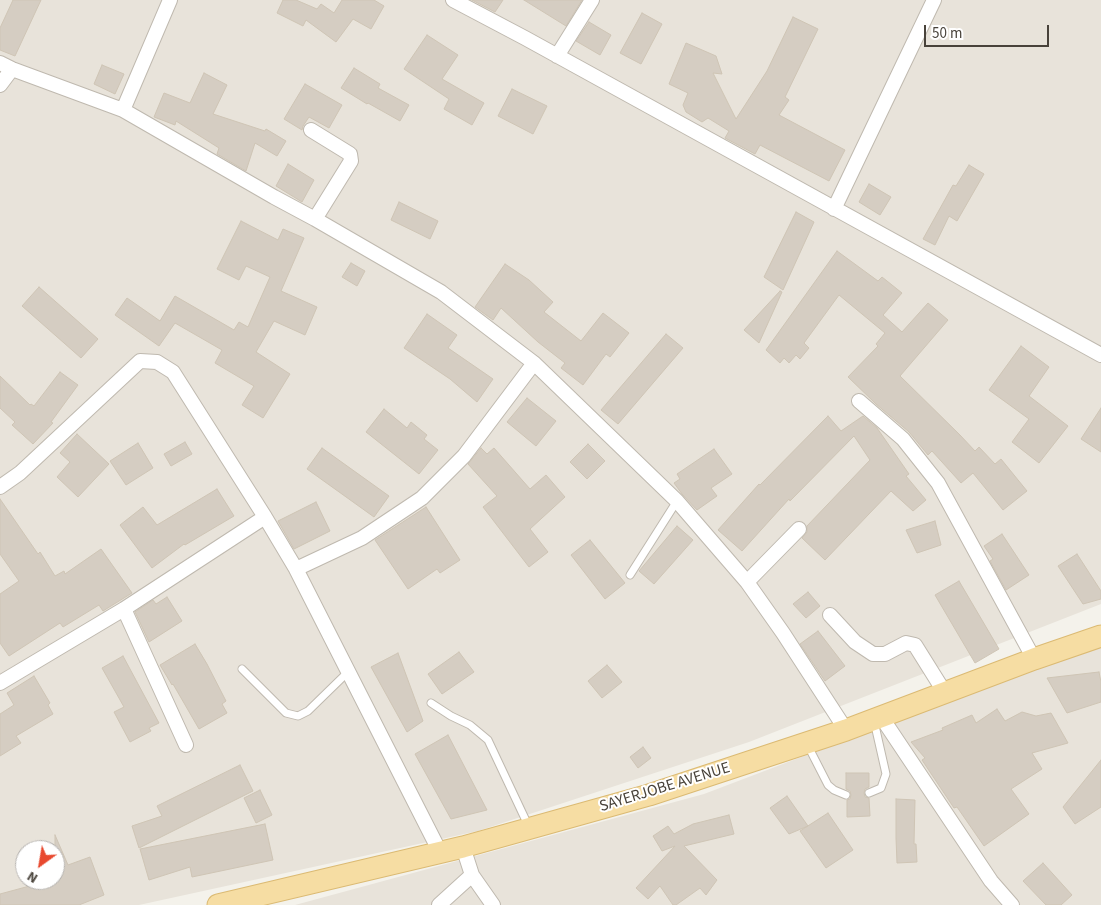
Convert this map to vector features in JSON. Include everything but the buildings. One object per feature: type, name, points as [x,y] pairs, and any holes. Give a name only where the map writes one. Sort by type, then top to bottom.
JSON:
[{"type":"main road","name":"SAYERJOBE AVENUE","points":[[218,905],[463,847],[649,795],[878,719],[1034,659],[1101,636]]},
{"type":"street","points":[[123,110],[170,0]]},
{"type":"street","points":[[453,0],[1101,355]]},
{"type":"street","points":[[557,56],[592,0]]},
{"type":"street","points":[[834,208],[934,0]]},
{"type":"street","points":[[0,85],[6,66],[123,110],[440,292],[534,363],[677,501],[747,582],[783,633],[846,730]]},
{"type":"street","points":[[311,130],[350,154],[351,161],[314,219]]},
{"type":"street","points":[[0,486],[20,473],[140,361],[156,362],[173,372],[296,569],[440,852]]},
{"type":"street","points":[[296,569],[362,538],[422,498],[464,456],[534,363]]},
{"type":"street","points":[[859,401],[903,439],[938,483],[1034,659]]},
{"type":"street","points":[[0,683],[124,609],[265,517]]},
{"type":"street","points":[[747,582],[799,529]]},
{"type":"street","points":[[124,609],[186,745]]},
{"type":"street","points":[[830,615],[855,642],[873,654],[884,654],[906,643],[915,645],[945,693]]},
{"type":"street","points":[[878,719],[1004,902]]},
{"type":"street","points":[[463,847],[472,875],[493,905]]},
{"type":"street","points":[[439,905],[472,875]]},
{"type":"lane","points":[[630,575],[677,501]]},
{"type":"lane","points":[[242,669],[286,713],[298,716],[308,711],[348,672]]},
{"type":"lane","points":[[431,703],[470,725],[488,740],[529,828]]},
{"type":"lane","points":[[869,794],[881,788],[886,774],[878,719]]},
{"type":"lane","points":[[807,743],[828,785],[846,795]]},
{"type":"shaded area","points":[[0,0],[1101,0],[1101,604],[749,742],[478,831],[139,905],[0,905]]},
{"type":"shaded area","points":[[1101,643],[1101,905],[295,905],[704,794]]}]
